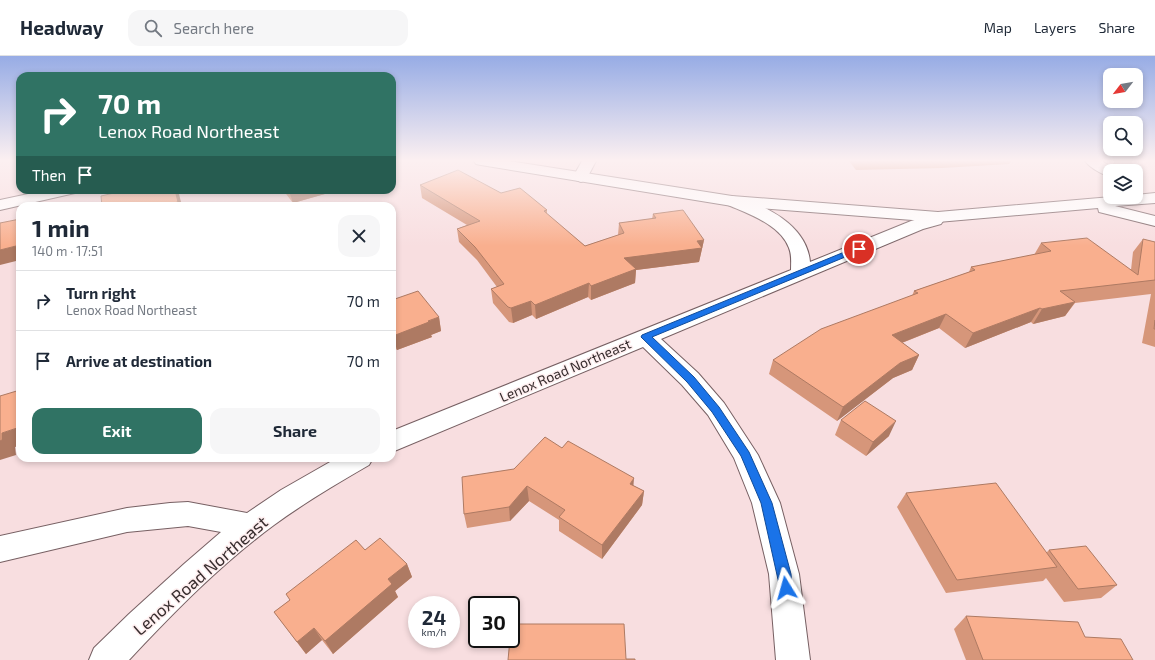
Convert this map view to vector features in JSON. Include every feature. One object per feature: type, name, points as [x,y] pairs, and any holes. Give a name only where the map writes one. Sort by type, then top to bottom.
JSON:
[{"type":"street","points":[[658,189],[732,201],[938,217],[1154,198]]},
{"type":"street","points":[[1143,192],[1154,198]]},
{"type":"street","points":[[0,205],[51,194]]},
{"type":"street","points":[[732,201],[765,214],[787,231],[798,247],[801,272]]},
{"type":"street","points":[[1086,204],[1155,221]]},
{"type":"street","name":"Lenox Road Northeast","points":[[396,440],[801,272],[917,225],[935,220],[938,217]]},
{"type":"street","points":[[645,337],[690,380],[716,409],[745,455],[766,503],[784,574],[793,660]]},
{"type":"street","name":"Lenox Road Northeast","points":[[106,660],[161,603],[252,526],[320,480],[353,462]]},
{"type":"street","points":[[0,550],[128,520],[170,515],[188,514],[252,526]]},
{"type":"building","points":[[427,189],[494,189],[501,193],[521,189],[547,210],[544,211],[585,246],[624,233],[619,223],[656,218],[653,214],[683,210],[704,240],[697,241],[702,248],[624,258],[636,269],[591,286],[589,283],[535,305],[531,301],[511,308],[508,307],[491,289],[504,284],[475,247],[457,229],[480,221]]},
{"type":"building","points":[[110,194],[176,194],[178,202],[102,202],[101,196]]},
{"type":"building","points":[[16,220],[16,246],[0,250],[0,223]]},
{"type":"building","points":[[1087,238],[1138,275],[1143,239],[1155,242],[1155,280],[1060,291],[1075,302],[1042,309],[1040,308],[973,333],[946,314],[892,335],[919,355],[900,363],[843,407],[773,360],[821,329],[918,293],[914,291],[975,270],[971,267],[1051,251],[1041,243]]},
{"type":"building","points":[[418,291],[439,317],[396,335],[396,299]]},
{"type":"building","points":[[16,391],[16,428],[2,433],[2,440],[0,441],[0,396]]},
{"type":"building","points":[[865,401],[896,421],[873,442],[841,420]]},
{"type":"building","points":[[545,437],[562,448],[568,441],[634,478],[630,484],[644,491],[602,545],[559,517],[565,510],[527,486],[509,507],[464,514],[462,477],[514,469]]},
{"type":"building","points":[[996,483],[1057,567],[957,580],[906,493]]},
{"type":"building","points":[[380,538],[407,564],[388,579],[392,584],[325,641],[314,628],[297,642],[274,612],[290,600],[286,594],[356,540],[365,550]]},
{"type":"building","points":[[1086,546],[1117,585],[1078,589],[1049,550]]},
{"type":"building","points":[[966,616],[1078,622],[1085,637],[1121,639],[1133,660],[983,660]]},
{"type":"building","points":[[520,624],[624,624],[626,659],[635,659],[635,660],[508,660],[509,648],[520,648]]},
{"type":"route","points":[[786,588],[784,574],[766,503],[745,455],[716,409],[690,380],[645,337],[859,249]]}]
